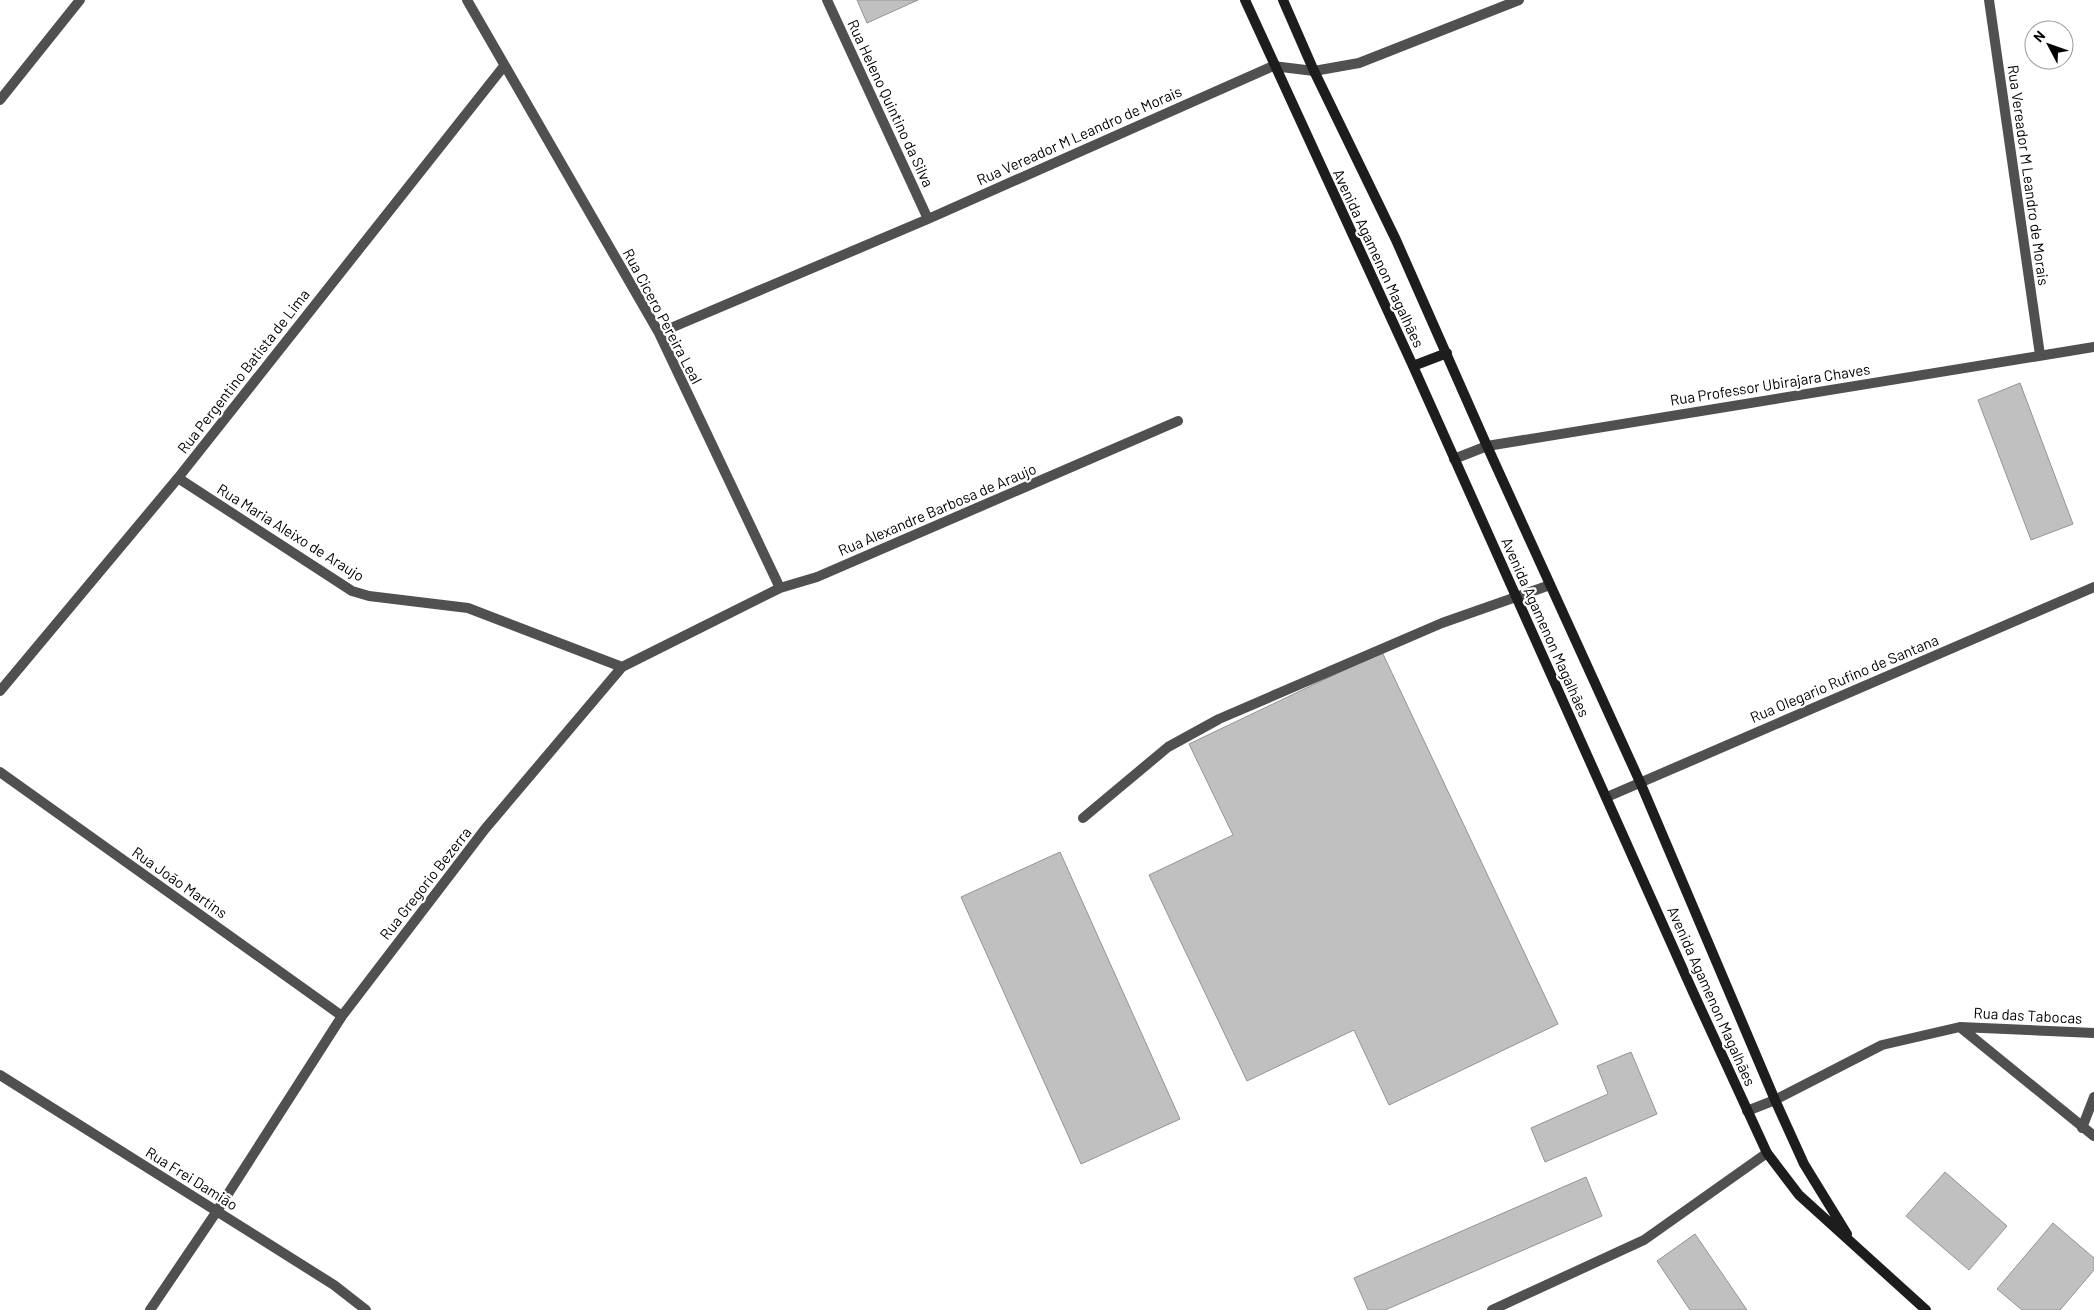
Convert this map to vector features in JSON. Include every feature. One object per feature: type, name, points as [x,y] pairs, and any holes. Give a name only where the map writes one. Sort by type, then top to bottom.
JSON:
[{"type":"main road","name":"Avenida Agamenon Magalhães","points":[[1245,0],[1273,66],[1413,366],[1515,597],[1767,1153],[1799,1195],[1926,1310]]},
{"type":"main road","name":"Avenida Agamenon Magalhães","points":[[1283,0],[1314,72],[1396,240],[1487,446],[1640,782],[1804,1164],[1853,1243]]},
{"type":"main road","points":[[1413,366],[1447,353]]},
{"type":"street","points":[[0,100],[80,0]]},
{"type":"street","name":"Rua Cicero Pereira Leal","points":[[467,0],[659,333],[780,588]]},
{"type":"street","name":"Rua Heleno Quintino da Silva","points":[[827,0],[928,219]]},
{"type":"street","points":[[1273,66],[1314,72],[1359,63],[1519,0]]},
{"type":"street","name":"Rua Vereador M Leandro de Morais","points":[[1989,0],[2040,355]]},
{"type":"street","name":"Rua Pergentino Batista de Lima","points":[[0,691],[178,478],[504,66]]},
{"type":"street","name":"Rua Vereador M Leandro de Morais","points":[[659,333],[928,219],[1273,66]]},
{"type":"street","name":"Rua Professor Ubirajara Chaves","points":[[1454,459],[1487,446],[2094,347]]},
{"type":"street","name":"Rua Alexandre Barbosa de Araujo","points":[[708,624],[780,588],[817,577],[1178,421]]},
{"type":"street","name":"Rua Maria Aleixo de Araujo","points":[[178,478],[352,591],[369,596],[468,608],[622,667]]},
{"type":"street","points":[[1083,818],[1168,747],[1219,719],[1442,624],[1550,585]]},
{"type":"street","name":"Rua Olegario Rufino de Santana","points":[[1607,797],[2094,587]]},
{"type":"street","name":"Rua Gregorio Bezerra","points":[[150,1310],[217,1211],[342,1016],[485,829],[622,667],[708,624]]},
{"type":"street","name":"Rua João Martins","points":[[0,772],[342,1016]]},
{"type":"street","points":[[1960,1027],[2094,1136]]},
{"type":"street","name":"Rua das Tabocas","points":[[1747,1111],[1775,1100],[1882,1046],[1960,1027],[2094,1033]]},
{"type":"street","name":"Rua Frei Damião","points":[[2,1079],[334,1285],[366,1310]]},
{"type":"street","points":[[2082,1128],[2094,1097]]},
{"type":"street","points":[[1492,1310],[1644,1240],[1767,1153]]},
{"type":"building","points":[[857,0],[918,0],[867,23]]},
{"type":"building","points":[[2020,383],[2073,524],[2031,540],[1978,400]]},
{"type":"building","points":[[1382,652],[1558,1024],[1389,1105],[1354,1030],[1247,1081],[1149,875],[1233,835],[1189,744]]},
{"type":"building","points":[[1060,852],[1180,1119],[1081,1164],[961,897]]},
{"type":"building","points":[[1631,1052],[1657,1114],[1545,1162],[1531,1128],[1608,1094],[1597,1066]]},
{"type":"building","points":[[1945,1172],[2007,1226],[1969,1270],[1906,1216]]},
{"type":"building","points":[[1586,1177],[1602,1216],[1385,1310],[1368,1310],[1354,1278]]},
{"type":"building","points":[[2053,1223],[2094,1258],[2094,1270],[2060,1310],[2022,1310],[1997,1289]]},
{"type":"building","points":[[1695,1234],[1747,1310],[1690,1310],[1657,1261]]}]
